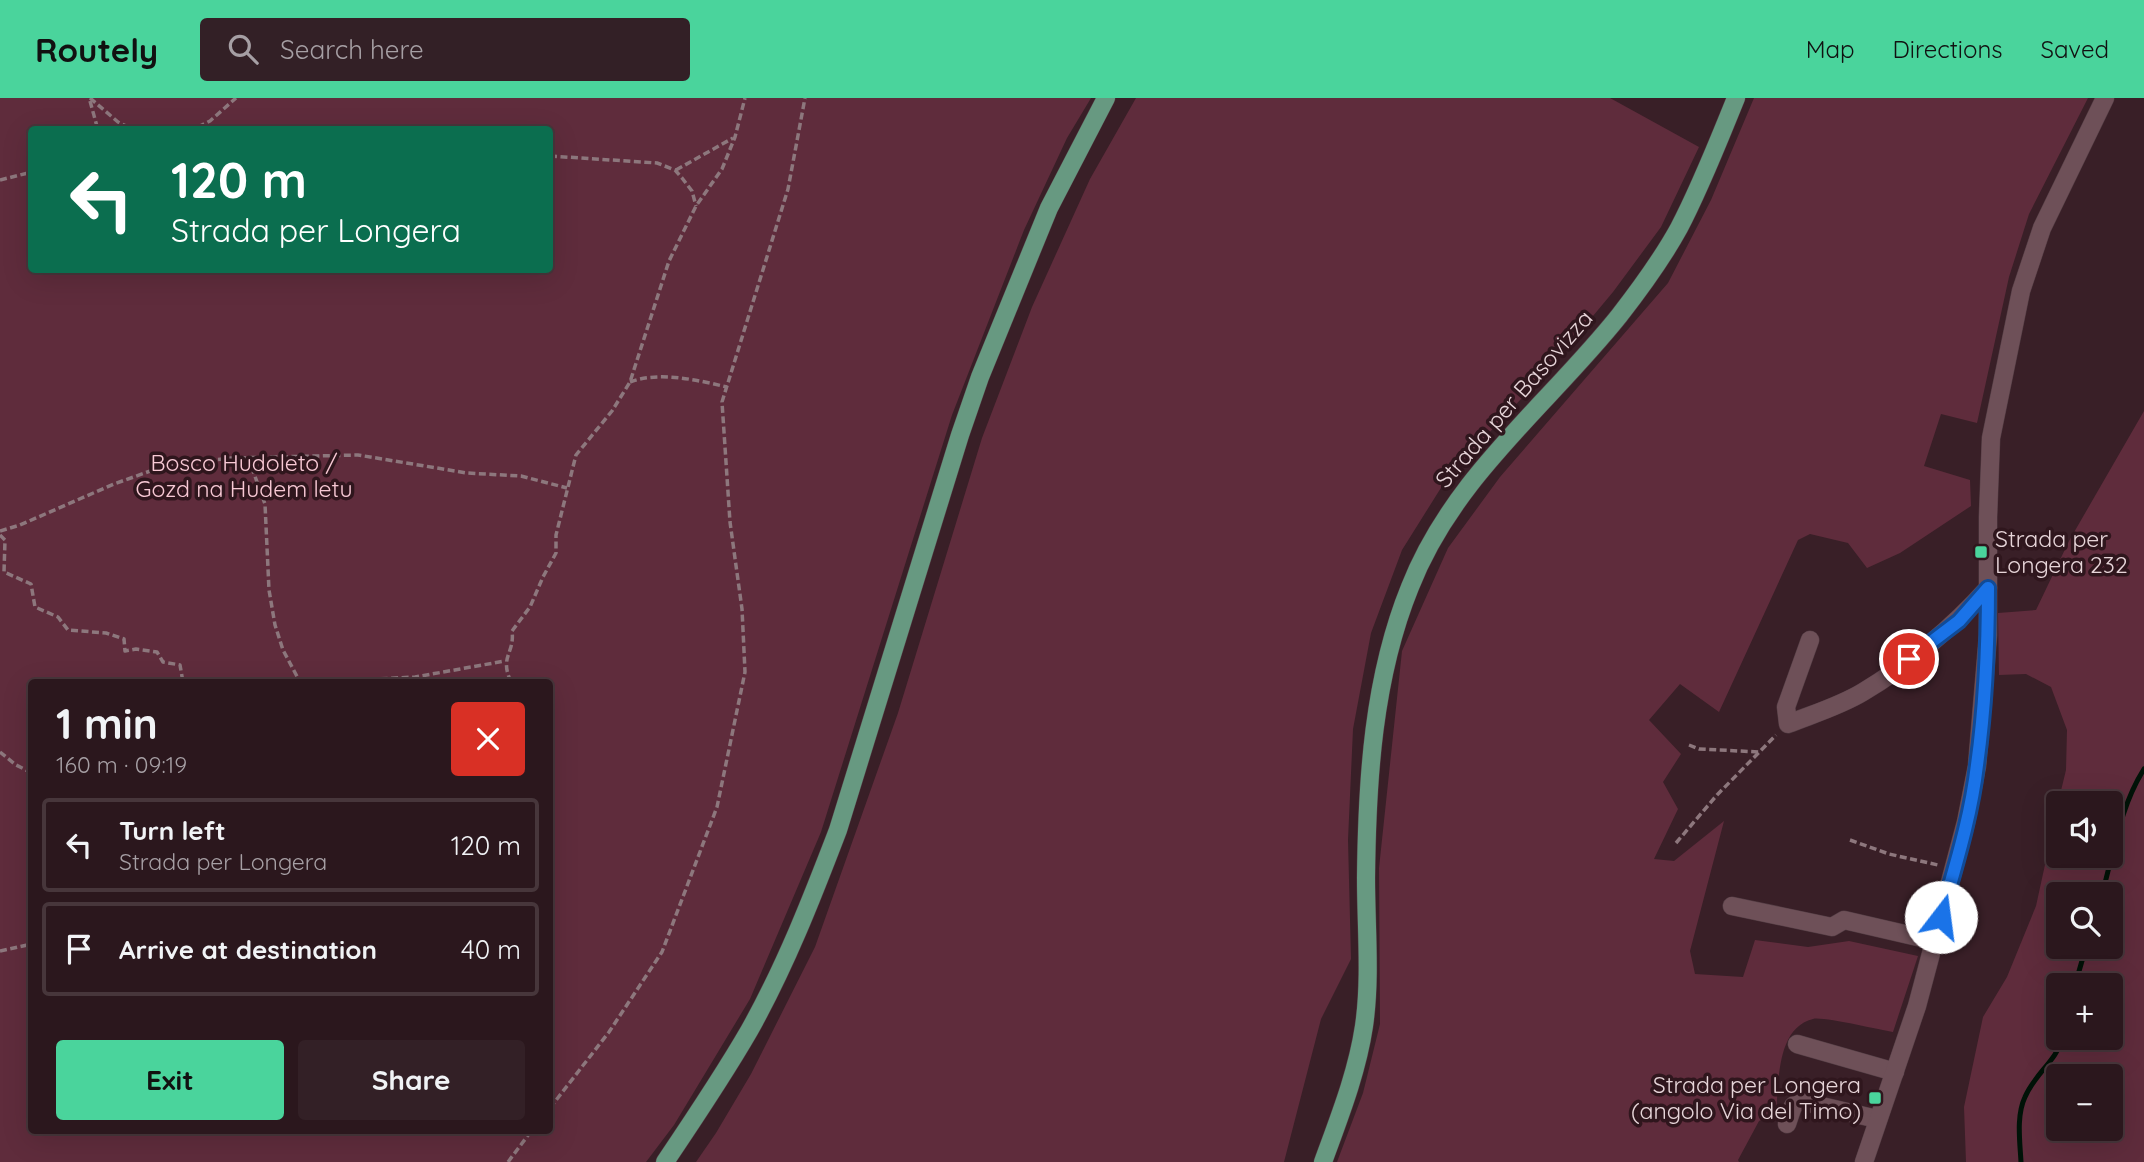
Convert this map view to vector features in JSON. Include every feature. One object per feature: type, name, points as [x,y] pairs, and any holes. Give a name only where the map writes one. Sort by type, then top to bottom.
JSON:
[{"type":"main road","points":[[666,1162],[750,1029],[818,883],[838,830],[980,377],[1049,208],[1106,98]]},
{"type":"main road","name":"Strada per Basovizza","points":[[1323,1162],[1345,1102],[1365,1023],[1367,814],[1371,753],[1392,637],[1409,588],[1427,547],[1451,507],[1478,472],[1616,319],[1657,263],[1695,195],[1736,98]]},
{"type":"street","points":[[1864,1162],[1917,1006],[1966,822],[1977,766],[1988,635],[1988,480],[1991,438],[2021,291],[2042,228],[2105,98]]},
{"type":"street","points":[[1810,640],[1786,707],[1788,724],[1861,693],[1886,676],[1959,621],[1988,588]]},
{"type":"street","points":[[1732,906],[1832,927],[1844,920],[1935,941]]},
{"type":"street","points":[[1797,1044],[1895,1072]]},
{"type":"street","points":[[1787,1124],[1793,1106],[1800,1101],[1877,1119]]},
{"type":"path","points":[[90,98],[97,126]]},
{"type":"path","points":[[90,98],[126,126]]},
{"type":"path","points":[[200,126],[210,121],[236,98]]},
{"type":"path","points":[[510,679],[505,661],[513,641],[512,631],[530,607],[556,553],[556,535],[576,454],[612,411],[630,383],[669,261],[696,206],[722,169],[735,137],[745,98]]},
{"type":"path","points":[[553,1104],[609,1032],[662,952],[717,807],[745,672],[742,610],[730,522],[722,402],[788,189],[805,98]]},
{"type":"path","points":[[675,170],[735,137]]},
{"type":"path","points":[[553,156],[657,163],[675,170],[692,191],[696,206]]},
{"type":"path","points":[[0,180],[28,173]]},
{"type":"path","points":[[630,383],[644,377],[698,380],[727,387]]},
{"type":"path","points":[[182,679],[180,665],[163,662],[157,652],[136,649],[125,651],[124,639],[106,633],[68,630],[58,617],[35,607],[31,584],[4,572],[5,540],[0,533],[114,484],[167,465],[248,457],[358,455],[467,473],[520,476],[567,488]]},
{"type":"path","points":[[248,457],[265,504],[269,590],[275,625],[283,650],[298,679]]},
{"type":"path","points":[[376,679],[415,677],[505,661]]},
{"type":"path","points":[[1676,843],[1717,795],[1788,724]]},
{"type":"path","points":[[1689,745],[1699,749],[1760,752]]},
{"type":"path","points":[[0,752],[28,771]]},
{"type":"path","points":[[1850,840],[1889,854],[1954,869]]},
{"type":"path","points":[[0,951],[28,945]]},
{"type":"path","points":[[508,1162],[529,1134]]},
{"type":"green space","name":"Bosco Hudoleto / Gozd na Hudem letu","points":[[0,98],[1091,98],[1067,138],[1024,230],[952,415],[821,832],[750,999],[674,1125],[646,1162],[0,1162]]},
{"type":"green space","points":[[1136,98],[1610,98],[1699,147],[1661,227],[1613,292],[1542,377],[1449,475],[1402,550],[1371,633],[1353,729],[1348,840],[1351,959],[1321,1019],[1284,1162],[696,1162],[751,1074],[815,947],[898,713],[982,438],[1032,307],[1090,179]]},
{"type":"green space","points":[[1754,98],[2088,98],[2029,214],[2009,277],[1977,423],[1941,414],[1924,466],[1970,480],[1971,506],[1900,553],[1867,568],[1848,543],[1810,534],[1798,540],[1719,712],[1680,684],[1649,720],[1681,754],[1663,782],[1678,809],[1654,859],[1674,861],[1724,821],[1690,951],[1695,974],[1743,977],[1755,940],[1808,947],[1849,941],[1918,956],[1893,1032],[1818,1019],[1801,1024],[1792,1033],[1782,1058],[1776,1113],[1759,1121],[1739,1162],[1337,1162],[1363,1093],[1380,1024],[1379,868],[1402,651],[1448,548],[1500,477],[1668,283],[1711,200]]},
{"type":"green space","points":[[2144,411],[2144,1162],[1966,1162],[1964,1107],[1983,1017],[2007,977],[2036,906],[2046,860],[2046,868],[2123,868],[2123,791],[2061,791],[2066,770],[2067,730],[2051,687],[2026,674],[1999,675],[1998,613],[2036,610],[2069,541]]},
{"type":"waterway","points":[[2105,882],[2123,814],[2144,769]]},
{"type":"waterway","points":[[2078,973],[2083,959]]},
{"type":"waterway","points":[[2021,1162],[2019,1129],[2022,1104],[2029,1089],[2058,1050]]},
{"type":"place","name":"Strada per Longera 232","points":[[1981,552]]},
{"type":"place","name":"Strada per Longera (angolo Via del Timo)","points":[[1875,1098]]},
{"type":"route","points":[[1909,659],[1959,621],[1988,588],[1988,635],[1977,766],[1966,822],[1941,917]]}]
